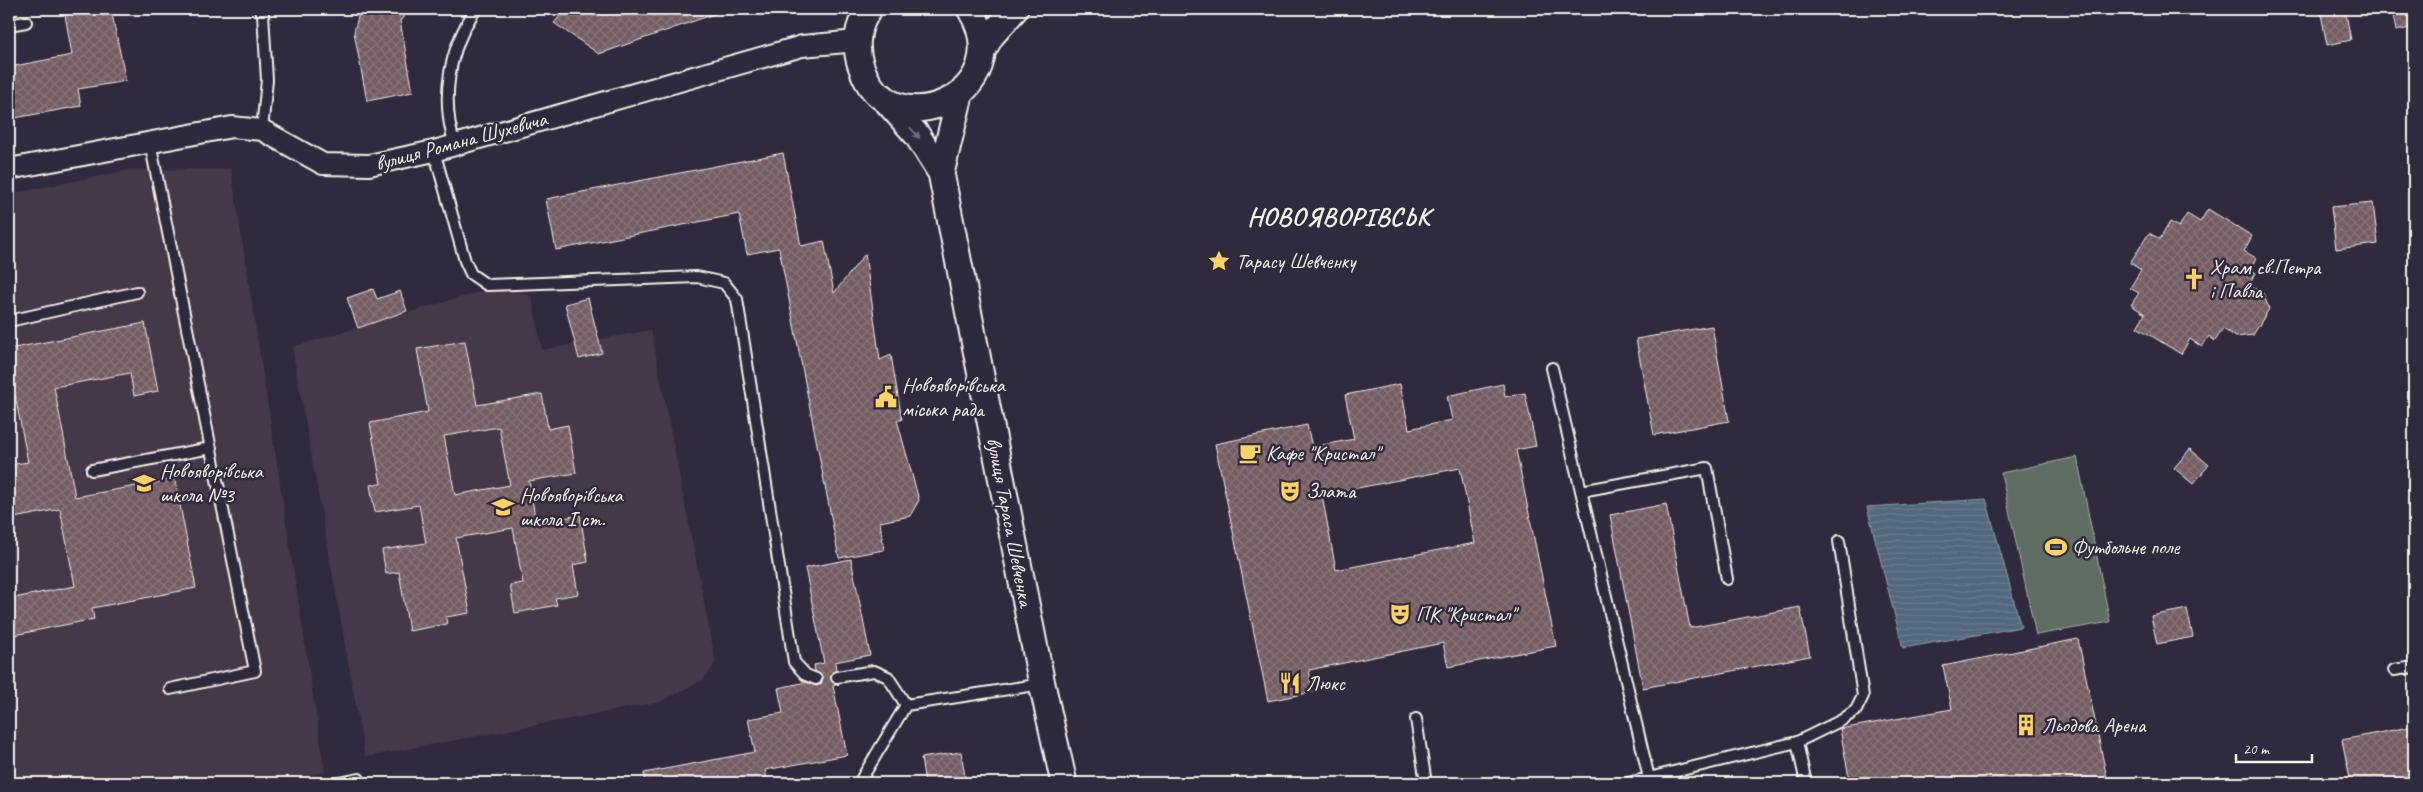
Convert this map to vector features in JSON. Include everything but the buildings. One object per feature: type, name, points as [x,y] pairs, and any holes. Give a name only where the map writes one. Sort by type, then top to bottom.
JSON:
[{"type":"street","points":[[883,98],[898,105],[922,109],[946,103],[960,95],[971,83],[979,68],[982,52],[981,36],[970,9]]},
{"type":"street","points":[[982,52],[991,36],[1015,9]]},
{"type":"street","name":"вулиця Романа Шухевича","points":[[9,169],[232,127],[262,130],[324,164],[369,165],[434,151],[802,46],[858,21]]},
{"type":"street","name":"вулиця Тараса Шевченка","points":[[858,21],[858,57],[863,72],[871,86],[917,135],[941,172],[1042,684],[1064,783]]},
{"type":"street","name":"вулиця Тараса Шевченка","points":[[941,172],[960,95]]},
{"type":"lane","points":[[260,9],[263,14],[267,80],[262,130]]},
{"type":"lane","points":[[455,145],[450,129],[447,87],[462,30],[476,9]]},
{"type":"lane","points":[[9,25],[26,22]]},
{"type":"lane","points":[[150,142],[255,671],[170,688]]},
{"type":"lane","points":[[434,151],[465,262],[471,274],[487,285],[697,277],[724,282],[737,299],[794,662],[806,675],[816,678]]},
{"type":"lane","points":[[9,320],[137,292]]},
{"type":"lane","points":[[1552,368],[1649,778]]},
{"type":"lane","points":[[92,470],[211,448]]},
{"type":"lane","points":[[1581,491],[1707,468],[1727,579]]},
{"type":"lane","points":[[1628,783],[1797,742],[1856,710],[1863,696],[1839,541]]},
{"type":"lane","points":[[2394,670],[2414,667]]},
{"type":"lane","points":[[838,677],[874,671],[888,677],[906,705]]},
{"type":"lane","points":[[906,705],[1042,684]]},
{"type":"lane","points":[[859,783],[906,705]]},
{"type":"lane","points":[[1416,718],[1426,783]]},
{"type":"lane","points":[[1797,742],[1806,783]]},
{"type":"lane","points":[[339,783],[359,779],[360,783]]},
{"type":"shaded area","name":"Новояворівська школа №3","points":[[231,169],[325,772],[266,783],[9,783],[9,194],[129,170]]},
{"type":"shaded area","name":"Новояворівська школа І ст.","points":[[506,284],[532,297],[542,350],[651,330],[716,663],[703,680],[660,702],[365,757],[292,347]]},
{"type":"green space","name":"Футбольне поле","points":[[2077,457],[2110,622],[2036,635],[2001,473]]},
{"type":"water","points":[[1986,499],[2021,627],[1903,648],[1867,507]]},
{"type":"place","name":"Тарасу Шевченку","points":[[1219,261]]},
{"type":"place","name":"Храм св.Петра і Павла","points":[[2194,279]]},
{"type":"place","name":"Новояворівська міська рада","points":[[886,397]]},
{"type":"place","name":"Кафе \"Кристал\"","points":[[1250,453]]},
{"type":"place","name":"Новояворівська школа №3","points":[[144,483]]},
{"type":"place","name":"Злата","points":[[1290,491]]},
{"type":"place","name":"Новояворівська школа І ст.","points":[[503,507]]},
{"type":"place","name":"Футбольне поле","points":[[2056,547]]},
{"type":"place","name":"ПК \"Кристал\"","points":[[1400,614]]},
{"type":"place","name":"Люкс","points":[[1290,683]]},
{"type":"place","name":"Льодова Арена","points":[[2026,725]]},
{"type":"district","name":"НОВОЯВОРІВСЬК","points":[[1339,216]]}]
